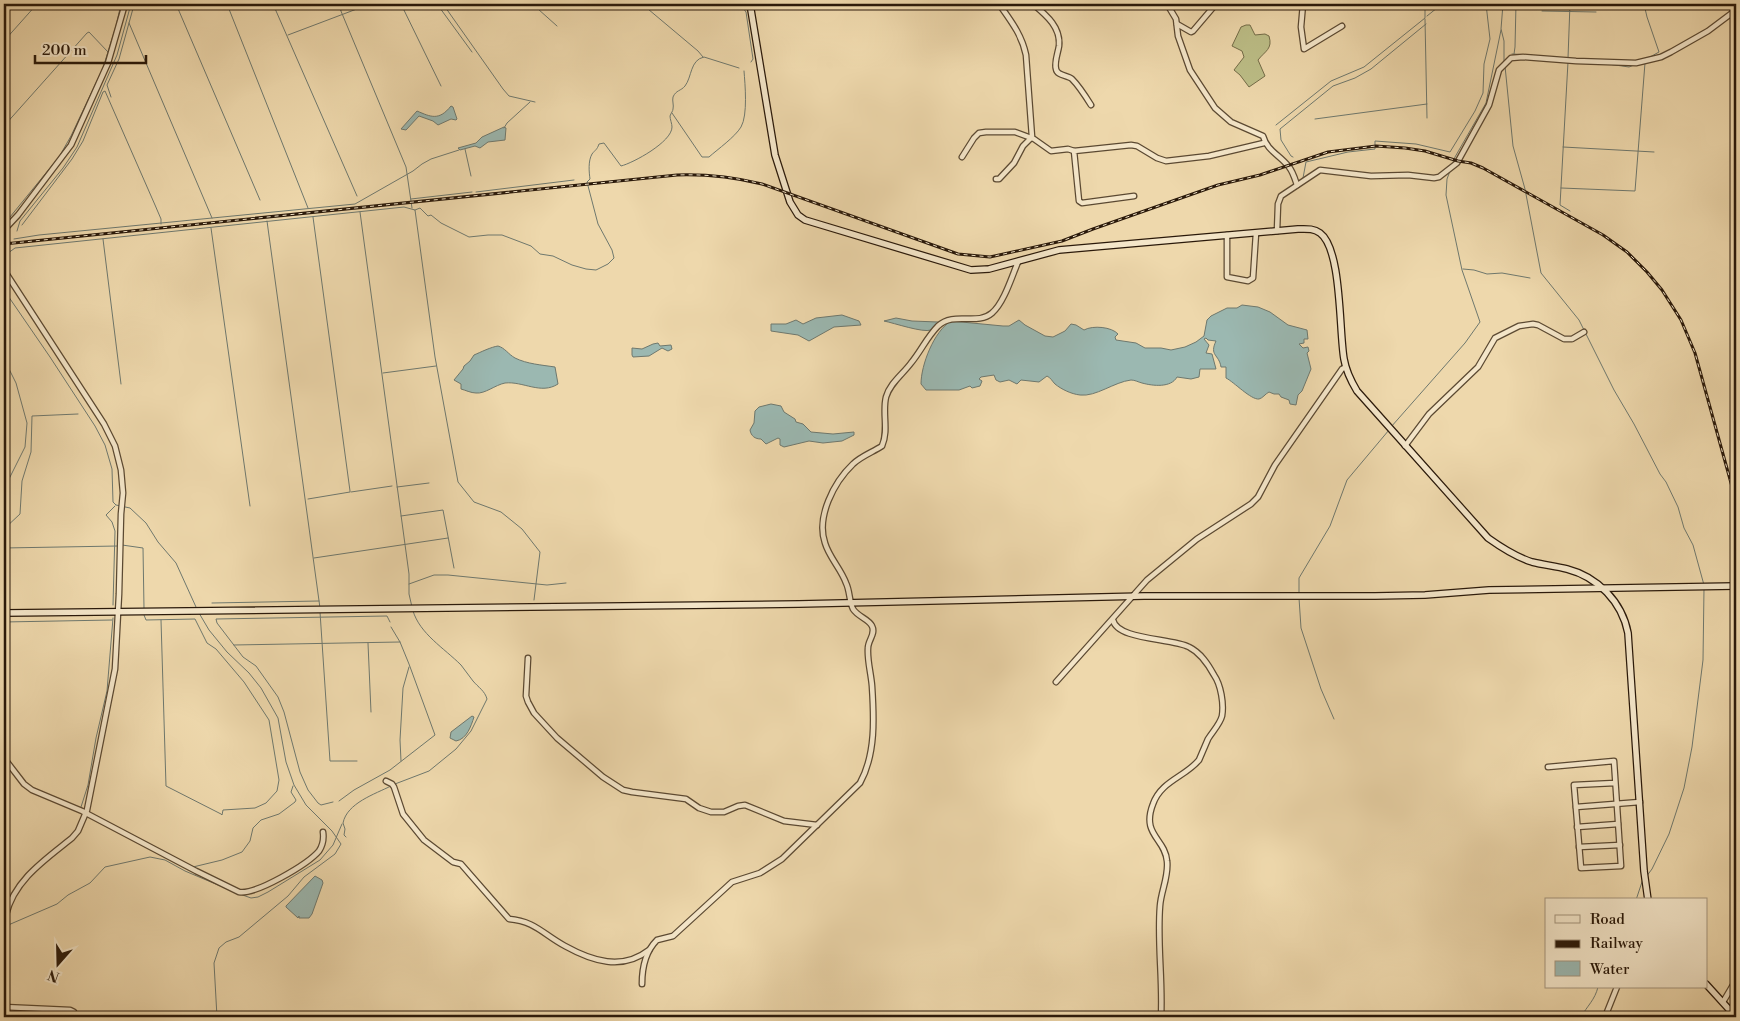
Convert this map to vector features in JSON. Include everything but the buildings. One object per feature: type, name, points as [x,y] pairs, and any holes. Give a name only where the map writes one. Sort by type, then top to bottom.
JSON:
[{"type":"main road","points":[[750,4],[775,155],[790,202],[798,215],[814,223],[971,270],[989,269],[1059,250],[1310,228],[1319,232],[1328,243],[1335,267],[1346,366],[1357,391],[1478,528],[1498,545],[1515,556],[1532,562],[1581,574],[1603,588],[1613,598],[1624,615],[1628,633],[1644,871],[1648,898]]},
{"type":"main road","points":[[4,614],[851,603],[1131,596],[1375,596],[1424,595],[1489,590],[1736,586]]},
{"type":"main road","points":[[1708,986],[1734,1016]]},
{"type":"street","points":[[4,230],[18,215],[71,145],[108,63],[125,4]]},
{"type":"street","points":[[996,179],[999,179],[1014,163],[1023,146],[1031,138],[1024,46],[1018,31],[1000,4]]},
{"type":"street","points":[[1033,4],[1054,25],[1058,33],[1057,72],[1073,80],[1091,105]]},
{"type":"street","points":[[1167,4],[1176,19],[1178,36],[1190,70],[1215,108],[1231,122],[1263,136],[1264,143],[1289,167],[1297,186]]},
{"type":"street","points":[[1177,24],[1191,32],[1193,31],[1216,4]]},
{"type":"street","points":[[1303,4],[1301,27],[1304,49],[1342,26]]},
{"type":"street","points":[[1277,231],[1278,204],[1281,196],[1320,170],[1371,176],[1408,175],[1439,177],[1457,162],[1489,106],[1499,70],[1512,58],[1636,63],[1661,57],[1671,52],[1708,31],[1736,10]]},
{"type":"street","points":[[962,156],[974,138],[979,134],[1015,132],[1031,138],[1051,151],[1068,149],[1074,151],[1131,145],[1137,146],[1166,161],[1209,156],[1264,143]]},
{"type":"street","points":[[1074,151],[1079,201],[1082,203],[1134,196]]},
{"type":"street","points":[[1227,235],[1227,277],[1248,281],[1252,278],[1256,233]]},
{"type":"street","points":[[386,781],[394,787],[404,814],[424,840],[453,862],[461,864],[510,919],[533,924],[564,946],[596,960],[608,962],[627,961],[643,955],[657,940],[674,936],[732,882],[760,873],[782,859],[860,782],[872,749],[872,686],[868,647],[874,632],[871,624],[858,615],[851,603],[848,585],[828,550],[823,537],[823,519],[835,488],[854,464],[882,446],[886,431],[885,410],[888,391],[911,364],[930,336],[946,320],[982,318],[992,313],[1001,300],[1018,262]]},
{"type":"street","points":[[4,270],[99,416],[115,446],[122,470],[123,488],[117,649],[112,686],[86,813],[78,831],[72,838],[29,874],[16,890],[6,916],[4,980]]},
{"type":"street","points":[[1405,446],[1429,414],[1478,366],[1495,338],[1519,326],[1532,324],[1538,325],[1564,339],[1572,340],[1584,332]]},
{"type":"street","points":[[1056,682],[1147,580],[1197,539],[1251,504],[1258,497],[1275,464],[1346,366]]},
{"type":"street","points":[[1113,620],[1114,625],[1118,629],[1135,636],[1169,640],[1195,650],[1203,658],[1218,681],[1220,692],[1222,716],[1199,760],[1166,785],[1157,795],[1150,812],[1152,832],[1167,861],[1160,904],[1158,953],[1161,1017]]},
{"type":"street","points":[[528,658],[526,696],[534,713],[557,738],[611,784],[632,792],[686,799],[699,808],[712,812],[724,812],[745,805],[784,821],[817,825]]},
{"type":"street","points":[[4,758],[24,784],[32,790],[86,813],[196,871],[245,893],[276,880],[312,858],[322,845],[324,832]]},
{"type":"street","points":[[1548,767],[1614,761],[1616,783],[1621,866],[1581,868],[1574,785],[1616,783]]},
{"type":"street","points":[[1576,807],[1640,802]]},
{"type":"street","points":[[1577,827],[1618,824]]},
{"type":"street","points":[[1579,847],[1620,845]]},
{"type":"street","points":[[642,984],[642,973],[650,949]]},
{"type":"street","points":[[1723,1002],[1736,980]]},
{"type":"street","points":[[1604,1017],[1617,988]]},
{"type":"street","points":[[4,1007],[70,1010],[74,1012],[76,1017]]},
{"type":"green space","points":[[1250,25],[1255,35],[1265,34],[1269,36],[1270,40],[1268,50],[1258,60],[1265,76],[1249,87],[1234,70],[1244,57],[1242,51],[1232,46],[1241,27]]},
{"type":"water","points":[[451,106],[453,107],[456,120],[451,119],[438,125],[419,116],[406,130],[401,129],[417,111],[427,115],[439,116]]},
{"type":"water","points":[[504,127],[506,128],[505,140],[488,142],[480,148],[475,146],[460,150],[458,148],[476,143],[482,137]]},
{"type":"water","points":[[1242,305],[1258,307],[1270,312],[1288,325],[1307,330],[1308,339],[1304,339],[1304,343],[1299,344],[1303,348],[1308,347],[1309,351],[1307,353],[1311,369],[1302,391],[1298,395],[1296,405],[1290,404],[1289,400],[1281,397],[1279,394],[1269,392],[1262,398],[1256,399],[1247,394],[1226,378],[1226,367],[1221,367],[1214,352],[1216,341],[1206,338],[1204,339],[1209,345],[1206,353],[1212,354],[1216,369],[1200,369],[1199,377],[1191,379],[1177,377],[1166,385],[1151,385],[1131,380],[1118,383],[1099,392],[1080,395],[1060,388],[1047,376],[1039,382],[1021,380],[1017,384],[1009,380],[1000,382],[996,380],[994,375],[981,377],[979,379],[982,381],[980,386],[972,388],[970,386],[959,390],[926,390],[921,384],[923,368],[934,340],[939,332],[951,321],[1009,326],[1019,320],[1045,336],[1053,337],[1065,331],[1071,324],[1084,330],[1088,328],[1102,328],[1118,334],[1115,337],[1116,340],[1136,343],[1145,348],[1171,350],[1185,347],[1204,336],[1207,320],[1211,316],[1227,308],[1237,308]]},
{"type":"water","points":[[842,315],[859,321],[861,325],[834,327],[809,341],[798,335],[771,331],[771,324],[786,324],[796,320],[803,324],[816,318]]},
{"type":"water","points":[[896,318],[938,322],[933,329],[927,331],[884,321]]},
{"type":"water","points":[[658,343],[660,346],[671,345],[672,349],[668,351],[662,348],[649,356],[633,357],[632,348],[642,349]]},
{"type":"water","points":[[498,346],[520,360],[555,367],[558,384],[552,387],[539,388],[505,383],[479,393],[472,393],[461,389],[461,384],[454,380],[464,366],[474,355]]},
{"type":"water","points":[[771,404],[781,406],[784,412],[795,419],[796,422],[803,424],[811,432],[833,434],[854,432],[854,435],[842,441],[823,443],[809,441],[784,447],[780,445],[780,439],[778,438],[766,444],[761,439],[754,437],[750,430],[754,423],[755,411],[759,407]]},
{"type":"water","points":[[472,716],[474,717],[468,732],[463,738],[456,741],[450,738],[451,732]]},
{"type":"water","points":[[315,876],[322,880],[323,883],[312,914],[309,918],[299,918],[299,916],[298,918],[286,906]]},
{"type":"waterway","points":[[4,41],[37,4]]},
{"type":"waterway","points":[[10,217],[59,157],[71,136],[103,68],[121,4]]},
{"type":"waterway","points":[[17,231],[20,221],[63,168],[77,147],[117,55],[131,4]]},
{"type":"waterway","points":[[176,4],[260,200]]},
{"type":"waterway","points":[[227,4],[308,208]]},
{"type":"waterway","points":[[273,4],[357,196]]},
{"type":"waterway","points":[[338,4],[406,167],[412,208]]},
{"type":"waterway","points":[[341,10],[360,4]]},
{"type":"waterway","points":[[288,35],[370,4]]},
{"type":"waterway","points":[[401,4],[441,86]]},
{"type":"waterway","points":[[437,4],[472,52]]},
{"type":"waterway","points":[[443,4],[509,96],[535,102]]},
{"type":"waterway","points":[[522,4],[526,8],[538,9],[557,26]]},
{"type":"waterway","points":[[642,4],[703,57]]},
{"type":"waterway","points":[[733,4],[743,8],[746,12],[753,59],[751,62]]},
{"type":"waterway","points":[[1276,125],[1331,81],[1364,67],[1425,18],[1425,4]]},
{"type":"waterway","points":[[1427,16],[1442,4]]},
{"type":"waterway","points":[[1303,178],[1306,162],[1348,152],[1375,149],[1375,141],[1416,144],[1450,152],[1475,111],[1483,93],[1484,64],[1490,39],[1486,4]]},
{"type":"waterway","points":[[1503,4],[1501,29],[1504,41],[1504,62]]},
{"type":"waterway","points":[[1514,54],[1516,4]]},
{"type":"waterway","points":[[1568,58],[1570,4]]},
{"type":"waterway","points":[[1635,61],[1650,57],[1659,52],[1644,4]]},
{"type":"waterway","points":[[111,97],[107,85],[119,59],[134,5]]},
{"type":"waterway","points":[[1542,11],[1596,12]]},
{"type":"waterway","points":[[1425,19],[1427,118]]},
{"type":"waterway","points":[[129,23],[212,218]]},
{"type":"waterway","points":[[1293,157],[1281,140],[1280,129],[1333,86],[1355,78],[1371,69],[1426,24]]},
{"type":"waterway","points":[[1452,165],[1486,103],[1501,30]]},
{"type":"waterway","points":[[4,126],[87,33],[89,32],[108,52]]},
{"type":"waterway","points":[[1512,54],[1532,55]]},
{"type":"waterway","points":[[415,210],[420,208],[428,216],[431,215],[441,223],[469,237],[502,235],[531,246],[540,254],[553,256],[572,265],[596,270],[608,264],[614,258],[612,250],[598,224],[587,182],[590,179],[589,167],[591,157],[599,144],[604,143],[621,166],[634,161],[659,145],[670,133],[673,97],[685,86],[694,65],[699,59],[704,57],[739,68]]},
{"type":"waterway","points":[[1568,62],[1560,205],[1570,211]]},
{"type":"waterway","points":[[1578,63],[1599,64]]},
{"type":"waterway","points":[[1561,188],[1635,191],[1645,63]]},
{"type":"waterway","points":[[1608,64],[1629,67],[1634,65]]},
{"type":"waterway","points":[[1505,66],[1513,146],[1525,189],[1541,273],[1579,320],[1614,390],[1666,482],[1678,507],[1684,528],[1693,545],[1704,585]]},
{"type":"waterway","points":[[672,113],[702,157],[709,157],[735,135],[741,127],[745,115],[746,99],[744,71]]},
{"type":"waterway","points":[[22,225],[72,159],[83,141],[105,91],[161,219],[161,224]]},
{"type":"waterway","points":[[504,128],[530,102]]},
{"type":"waterway","points":[[1315,119],[1427,104]]},
{"type":"waterway","points":[[1563,147],[1654,152]]},
{"type":"waterway","points":[[465,149],[471,176]]},
{"type":"waterway","points":[[14,239],[355,204],[431,159],[459,150]]},
{"type":"waterway","points":[[1391,427],[1465,343],[1480,322],[1462,270],[1446,195],[1447,179],[1450,171]]},
{"type":"waterway","points":[[476,192],[574,180]]},
{"type":"waterway","points":[[411,199],[472,192]]},
{"type":"waterway","points":[[4,256],[15,248],[404,207],[415,210],[435,357],[458,482],[474,502],[501,512],[522,529],[540,552],[534,600]]},
{"type":"waterway","points":[[360,212],[412,607]]},
{"type":"waterway","points":[[308,499],[350,492],[313,217]]},
{"type":"waterway","points":[[267,221],[320,608]]},
{"type":"waterway","points":[[211,228],[250,506]]},
{"type":"waterway","points":[[4,235],[10,241]]},
{"type":"waterway","points":[[103,239],[121,384]]},
{"type":"waterway","points":[[1463,269],[1487,274],[1502,273],[1530,278]]},
{"type":"waterway","points":[[4,290],[95,426],[105,445],[112,469],[113,502],[116,505],[130,508],[146,523],[158,542],[176,563],[196,607]]},
{"type":"waterway","points":[[4,359],[16,383],[27,423],[25,447],[4,489]]},
{"type":"waterway","points":[[383,373],[436,366]]},
{"type":"waterway","points":[[4,529],[20,514],[22,481],[31,452],[32,416],[78,414]]},
{"type":"waterway","points":[[1299,594],[1299,578],[1330,526],[1347,480],[1389,430]]},
{"type":"waterway","points":[[397,487],[429,483]]},
{"type":"waterway","points":[[351,492],[392,486]]},
{"type":"waterway","points":[[113,605],[115,531],[112,522],[106,515],[115,506]]},
{"type":"waterway","points":[[401,516],[443,510],[454,568]]},
{"type":"waterway","points":[[314,558],[448,538]]},
{"type":"waterway","points":[[122,545],[143,548],[144,608]]},
{"type":"waterway","points":[[4,548],[118,546]]},
{"type":"waterway","points":[[409,584],[434,575],[547,585],[566,583]]},
{"type":"waterway","points":[[1646,877],[1652,869],[1669,834],[1684,788],[1692,747],[1703,660],[1704,589]]},
{"type":"waterway","points":[[1299,598],[1301,628],[1321,689],[1334,719]]},
{"type":"waterway","points":[[212,603],[319,601]]},
{"type":"waterway","points":[[395,784],[429,771],[456,749],[471,731],[487,699],[483,691],[461,665],[421,627],[413,611]]},
{"type":"waterway","points":[[320,612],[330,761],[357,761]]},
{"type":"waterway","points":[[199,613],[209,630],[227,652],[249,673],[261,688],[278,718],[286,762],[294,785],[306,805],[332,831],[341,844],[335,854],[304,877],[288,896],[239,937],[226,942],[219,948],[214,963],[217,1017]]},
{"type":"waterway","points":[[144,615],[146,620],[195,619],[207,643],[216,649],[244,682],[269,720],[279,780],[277,791],[266,803],[255,808],[223,810],[222,815],[166,786],[161,620]]},
{"type":"waterway","points":[[333,802],[321,805],[308,790],[300,772],[284,712],[278,697],[256,666],[243,657],[217,623],[216,619],[387,616],[390,622]]},
{"type":"waterway","points":[[81,807],[88,785],[107,691],[113,618]]},
{"type":"waterway","points":[[4,622],[112,620]]},
{"type":"waterway","points":[[4,692],[9,623]]},
{"type":"waterway","points":[[339,801],[354,790],[390,770],[435,735],[409,664],[400,642],[391,627]]},
{"type":"waterway","points":[[234,645],[400,642]]},
{"type":"waterway","points":[[368,643],[371,712]]},
{"type":"waterway","points":[[401,761],[400,740],[403,688],[409,667]]},
{"type":"waterway","points":[[193,867],[222,860],[242,852],[250,841],[253,828],[261,820],[279,814],[295,802],[296,800],[291,792],[293,786]]},
{"type":"waterway","points":[[346,837],[344,835],[343,823],[350,810],[362,800],[391,786]]},
{"type":"waterway","points":[[6,926],[57,904],[68,895],[90,883],[105,867],[150,857],[165,860],[185,871],[237,893],[251,898],[258,897],[320,860],[333,845],[342,824]]},
{"type":"waterway","points":[[1637,898],[1643,879]]},
{"type":"waterway","points":[[1581,1017],[1598,988]]},
{"type":"railway","points":[[4,244],[677,175],[699,175],[720,176],[762,184],[958,254],[990,257],[1062,241],[1218,185],[1260,175],[1328,152],[1376,146],[1405,148],[1425,151],[1483,168],[1603,235],[1627,252],[1647,272],[1662,290],[1681,320],[1695,353],[1736,501]]}]
